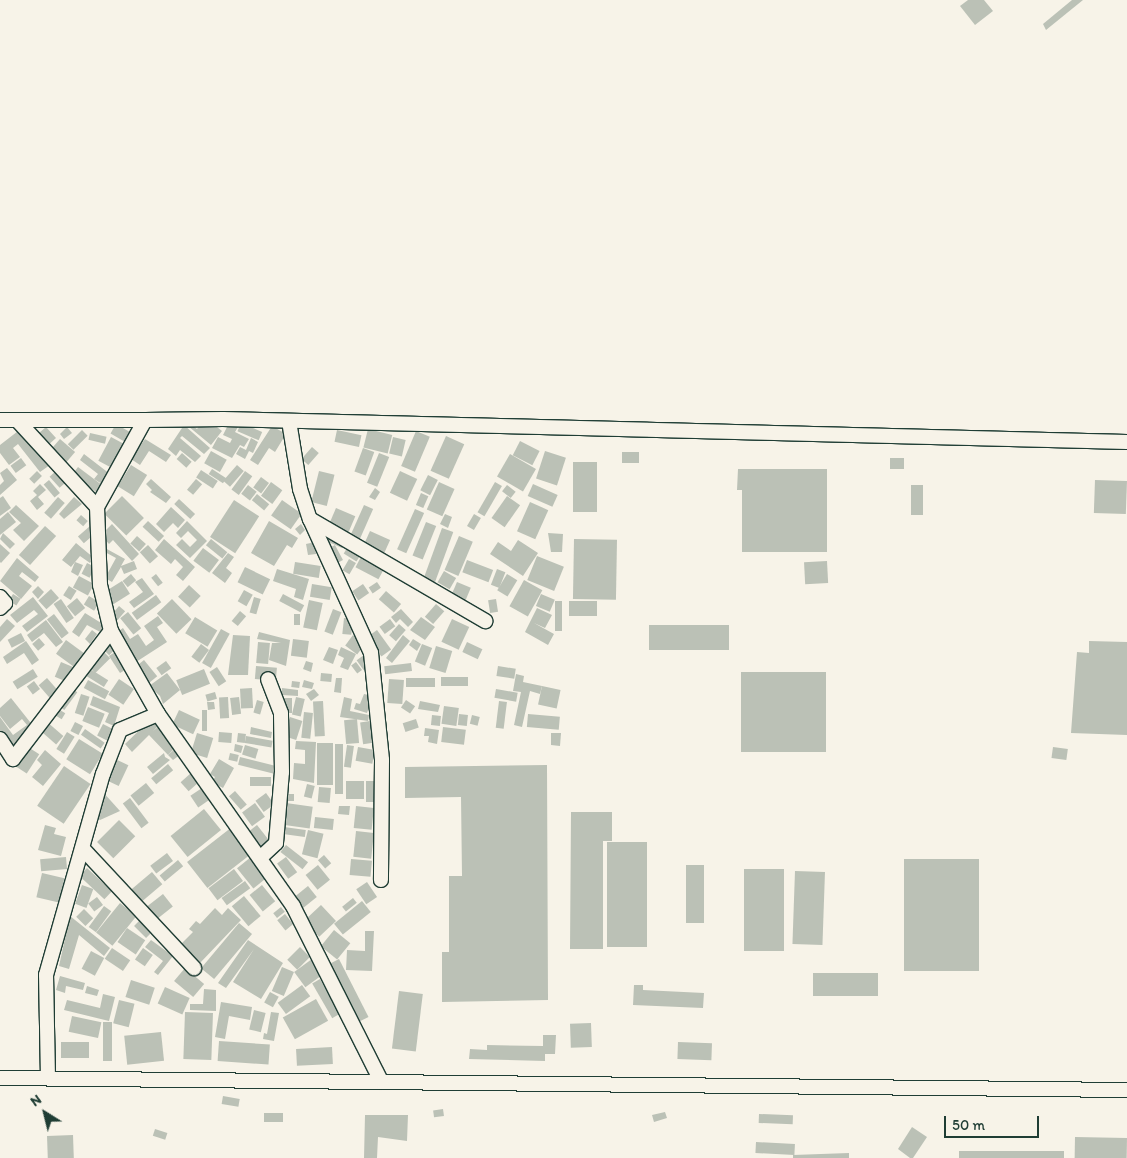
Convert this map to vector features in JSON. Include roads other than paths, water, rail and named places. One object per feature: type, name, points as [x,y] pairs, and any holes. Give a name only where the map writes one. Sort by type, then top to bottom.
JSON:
[{"type":"street","points":[[0,420],[290,420],[1127,442]]},
{"type":"street","points":[[17,420],[97,507]]},
{"type":"street","points":[[145,420],[97,507],[100,585],[111,631],[158,714],[293,906],[381,1081]]},
{"type":"street","points":[[290,420],[300,489],[310,519],[371,653],[382,760],[381,880]]},
{"type":"street","points":[[310,519],[485,621]]},
{"type":"street","points":[[0,597],[5,604],[0,608]]},
{"type":"street","points":[[0,739],[13,759],[111,631]]},
{"type":"street","points":[[260,858],[276,843],[282,772],[280,713],[268,680]]},
{"type":"street","points":[[48,1078],[46,975],[103,774],[120,730],[158,714]]},
{"type":"street","points":[[83,848],[194,968]]},
{"type":"street","points":[[0,1078],[1127,1090]]}]
